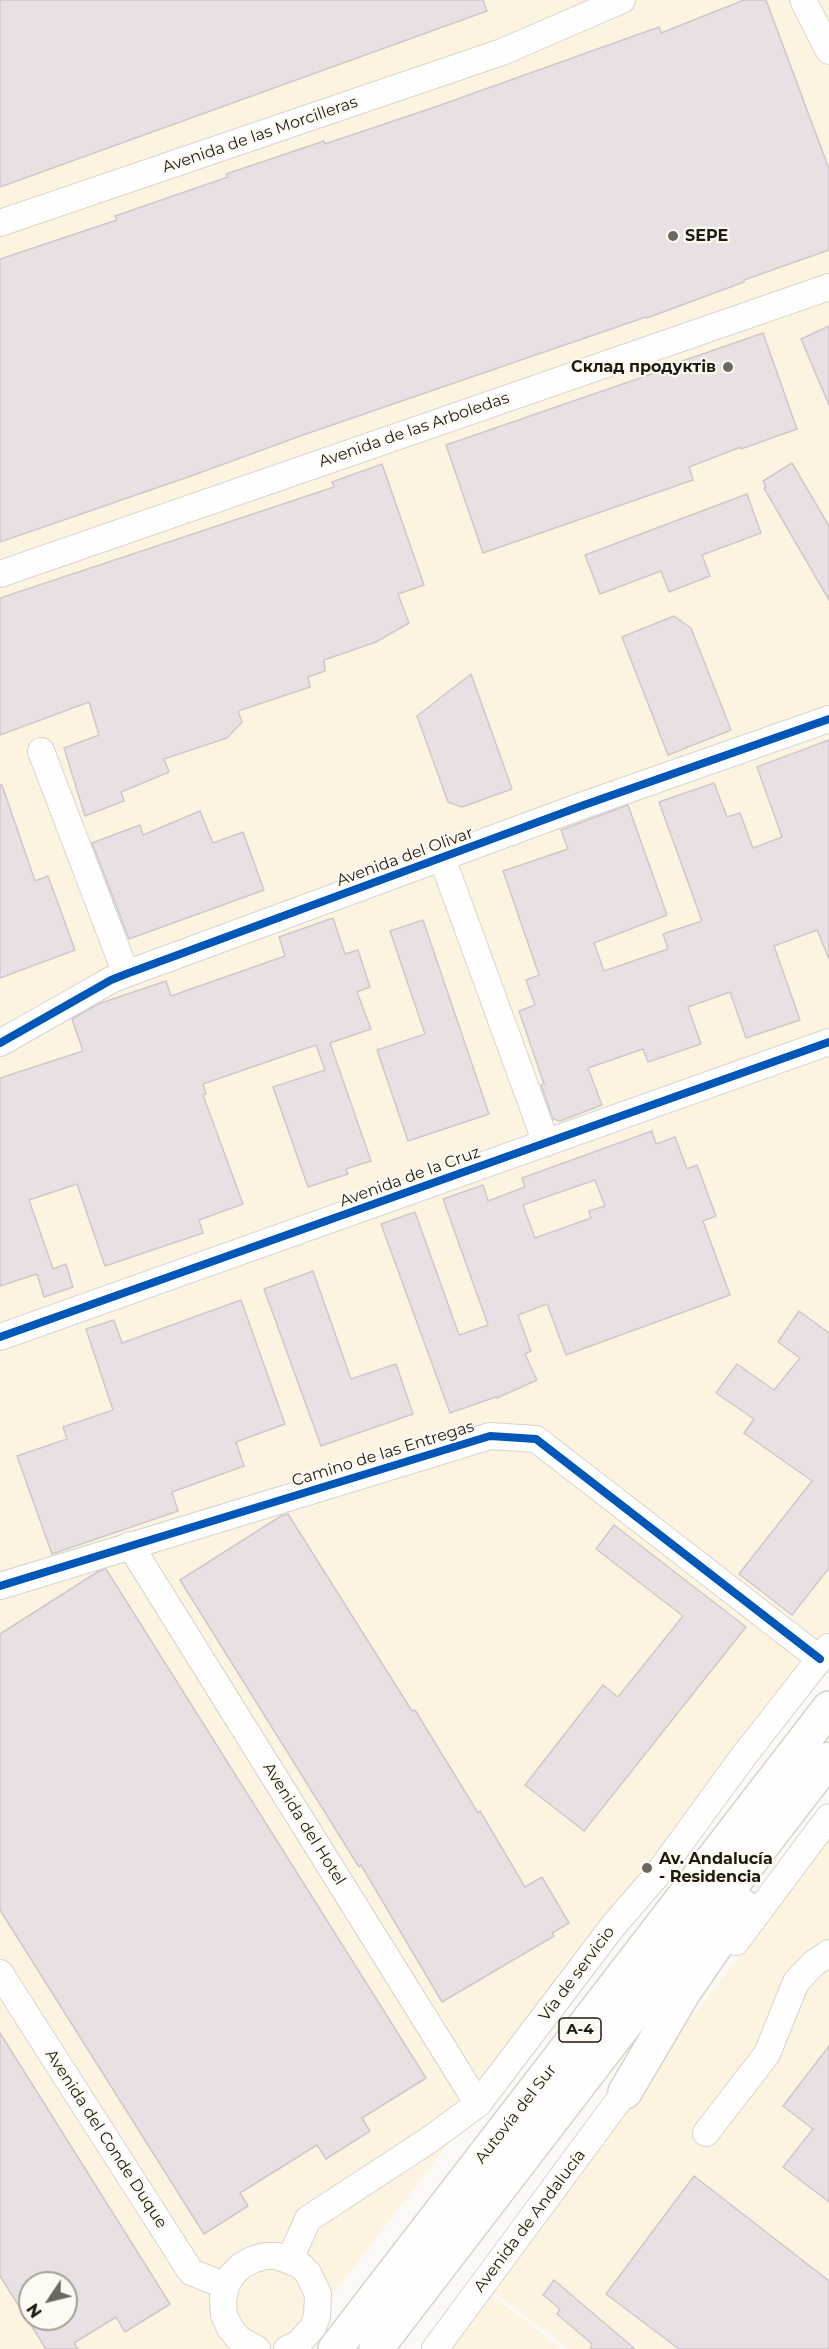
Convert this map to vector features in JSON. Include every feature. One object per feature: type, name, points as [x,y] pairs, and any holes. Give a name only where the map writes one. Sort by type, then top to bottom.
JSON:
[{"type":"highway","name":"Autovía del Sur","points":[[335,2349],[829,1708]]},
{"type":"highway","name":"Autovía del Sur","points":[[376,2349],[829,1759]]},
{"type":"highway","points":[[625,2092],[684,1992],[733,1920],[829,1797]]},
{"type":"street","points":[[518,44],[580,0]]},
{"type":"street","points":[[518,44],[622,0]]},
{"type":"street","points":[[803,0],[829,51]]},
{"type":"street","name":"Avenida de las Morcilleras","points":[[0,223],[491,56],[518,44]]},
{"type":"street","name":"Avenida de las Arboledas","points":[[0,574],[829,287]]},
{"type":"street","name":"Avenida del Olivar","points":[[0,1043],[111,980],[126,974],[584,805],[829,719]]},
{"type":"street","points":[[40,751],[126,974]]},
{"type":"street","points":[[442,858],[546,1143]]},
{"type":"street","name":"Avenida de la Cruz","points":[[0,1337],[829,1041]]},
{"type":"street","name":"Camino de las Entregas","points":[[0,1586],[490,1436],[536,1439],[824,1653]]},
{"type":"street","name":"Avenida del Hotel","points":[[130,1545],[478,2104]]},
{"type":"street","name":"Vía de servicio","points":[[290,2259],[308,2219],[429,2140],[478,2104],[613,1926],[657,1875],[743,1756],[824,1653]]},
{"type":"street","points":[[625,2092],[829,1817]]},
{"type":"street","points":[[706,2133],[767,2055],[796,1983],[813,1964],[829,1953]]},
{"type":"street","name":"Avenida del Conde Duque","points":[[0,1973],[191,2272],[226,2286]]},
{"type":"street","name":"Avenida de Andalucía","points":[[435,2349],[625,2092]]},
{"type":"street","points":[[256,2349],[239,2340],[230,2328],[224,2315],[223,2300],[226,2286],[241,2266],[265,2256],[290,2259],[308,2273],[318,2294],[319,2305],[313,2327],[298,2344],[287,2349]]},
{"type":"shaded area","points":[[0,0],[829,0],[829,1647],[291,2349],[0,2349]]},
{"type":"shaded area","points":[[829,1840],[829,2349],[569,2349],[485,2286]]},
{"type":"shaded area","points":[[485,2289],[561,2349],[440,2349]]},
{"type":"building","points":[[0,0],[483,0],[487,11],[0,187]]},
{"type":"building","points":[[744,0],[766,0],[829,169],[829,250],[647,318],[303,435],[0,542],[0,259],[117,220],[115,216],[228,177],[226,174],[435,107],[659,27],[661,33]]},
{"type":"building","points":[[829,326],[829,405],[801,339]]},
{"type":"building","points":[[763,333],[797,429],[689,467],[693,480],[483,553],[446,445]]},
{"type":"building","points":[[792,463],[829,526],[829,600],[764,488],[766,487],[763,481]]},
{"type":"building","points":[[382,464],[424,585],[398,594],[409,623],[376,642],[324,660],[325,671],[308,677],[310,687],[238,711],[242,722],[227,738],[164,759],[169,772],[121,792],[124,801],[85,816],[64,748],[99,735],[89,702],[0,735],[0,598],[334,487],[332,482]]},
{"type":"building","points":[[747,494],[761,533],[702,555],[710,576],[669,592],[661,571],[600,594],[585,555]]},
{"type":"building","points":[[674,616],[691,628],[731,730],[668,755],[622,637]]},
{"type":"building","points":[[471,674],[512,789],[462,807],[448,802],[417,716]]},
{"type":"building","points":[[829,740],[829,959],[817,930],[774,946],[800,1020],[746,1038],[730,992],[688,1007],[701,1044],[648,1062],[643,1049],[588,1068],[602,1105],[560,1121],[553,1119],[541,1085],[544,1084],[519,1011],[535,1005],[526,980],[539,975],[503,871],[568,849],[561,830],[628,805],[667,915],[594,943],[604,971],[668,949],[663,934],[702,921],[659,802],[714,783],[727,817],[740,813],[753,848],[782,837],[757,767]]},
{"type":"building","points":[[0,785],[2,785],[35,881],[48,876],[75,950],[0,978]]},
{"type":"building","points":[[200,811],[213,843],[243,832],[264,890],[129,939],[92,843],[140,825],[143,835]]},
{"type":"building","points":[[333,918],[345,954],[358,950],[370,987],[357,992],[371,1029],[330,1043],[371,1161],[346,1169],[348,1174],[308,1187],[273,1087],[325,1070],[316,1045],[203,1084],[206,1094],[203,1095],[243,1204],[199,1220],[203,1233],[105,1266],[77,1184],[29,1200],[53,1269],[66,1264],[73,1287],[44,1297],[37,1274],[0,1286],[0,1078],[83,1051],[72,1019],[98,1004],[166,981],[171,996],[285,956],[279,937]]},
{"type":"building","points":[[423,920],[489,1114],[408,1141],[377,1050],[425,1034],[390,931]]},
{"type":"building","points":[[652,1131],[656,1144],[675,1137],[687,1169],[697,1165],[716,1216],[703,1221],[730,1295],[566,1355],[547,1304],[518,1315],[531,1351],[525,1354],[537,1380],[497,1398],[450,1413],[381,1224],[415,1212],[459,1335],[488,1325],[443,1199],[483,1185],[488,1201],[525,1187],[522,1178]],"holes":[[[595,1180],[605,1206],[589,1211],[591,1218],[535,1238],[523,1205]]]},
{"type":"building","points":[[313,1271],[351,1379],[396,1364],[413,1414],[321,1446],[264,1289]]},
{"type":"building","points":[[241,1300],[285,1424],[236,1442],[244,1466],[172,1492],[178,1511],[52,1554],[17,1456],[67,1439],[63,1427],[113,1410],[86,1329],[114,1320],[122,1343]]},
{"type":"building","points":[[799,1311],[829,1333],[829,1568],[792,1615],[739,1574],[812,1481],[744,1433],[754,1419],[716,1393],[737,1364],[774,1390],[800,1358],[778,1342]]},
{"type":"building","points":[[288,1514],[412,1711],[415,1710],[478,1813],[480,1811],[525,1887],[542,1877],[569,1923],[552,1933],[554,1936],[442,2002],[361,1865],[359,1867],[180,1580],[281,1516]]},
{"type":"building","points":[[614,1525],[746,1627],[584,1831],[525,1785],[603,1685],[618,1697],[683,1616],[596,1549]]},
{"type":"building","points":[[106,1569],[426,2078],[362,2118],[370,2131],[326,2159],[317,2145],[240,2193],[248,2206],[204,2234],[0,1910],[0,1634],[99,1571]]},
{"type":"building","points":[[0,2033],[170,2304],[125,2332],[116,2317],[74,2343],[78,2349],[46,2349],[35,2331],[78,2331],[78,2271],[18,2271],[18,2305],[0,2276]]},
{"type":"building","points":[[829,2046],[829,2202],[783,2167],[813,2129],[783,2106]]},
{"type":"building","points":[[694,2176],[829,2281],[829,2349],[679,2349],[606,2294]]},
{"type":"building","points":[[554,2280],[635,2349],[590,2349],[592,2344],[557,2314],[560,2309],[543,2295]]},
{"type":"cycle path","points":[[0,1043],[111,980],[126,974],[584,805],[829,719]]},
{"type":"cycle path","points":[[0,1337],[829,1042]]},
{"type":"cycle path","points":[[0,1586],[490,1436],[536,1439],[820,1659]]},
{"type":"place","name":"SEPE","points":[[673,236]]},
{"type":"place","name":"Склад продуктів","points":[[728,367]]},
{"type":"place","name":"Av. Andalucía - Residencia","points":[[647,1868]]}]
